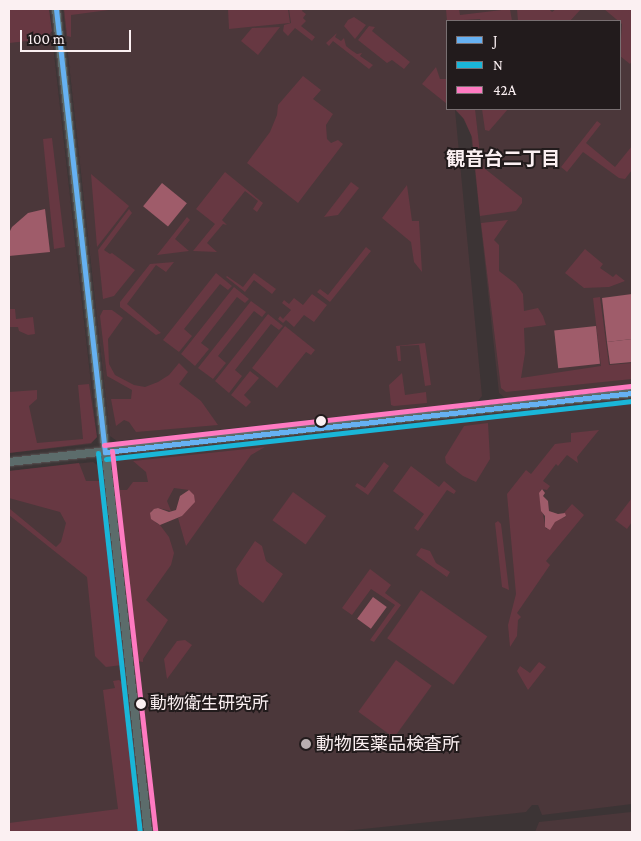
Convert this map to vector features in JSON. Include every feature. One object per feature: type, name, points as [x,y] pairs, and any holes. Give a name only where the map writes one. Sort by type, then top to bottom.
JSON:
[{"type":"street","points":[[56,9],[148,832]]},
{"type":"street","points":[[9,462],[632,393]]},
{"type":"shaded area","points":[[9,9],[49,9],[97,437],[91,444],[9,453]]},
{"type":"shaded area","points":[[9,9],[49,9],[52,31],[46,39],[9,43]]},
{"type":"shaded area","points":[[63,9],[632,9],[632,384],[505,398],[499,393],[471,135],[463,118],[455,110],[482,396],[478,401],[117,441],[110,436]]},
{"type":"shaded area","points":[[64,9],[116,9],[71,15],[71,37],[67,36]]},
{"type":"shaded area","points":[[228,9],[288,9],[290,23],[229,29]]},
{"type":"shaded area","points":[[289,9],[303,9],[302,11],[306,14],[303,18],[306,21],[301,26],[315,37],[312,41],[295,28],[288,36],[283,31],[284,25],[291,23]]},
{"type":"shaded area","points":[[446,9],[459,9],[460,15],[510,9],[512,20],[480,19],[447,20]]},
{"type":"shaded area","points":[[517,9],[549,9],[552,12],[556,9],[581,9],[571,20],[518,20]]},
{"type":"shaded area","points":[[604,9],[632,9],[632,61],[630,64],[621,57],[622,24],[621,20],[617,20]]},
{"type":"shaded area","points":[[354,17],[366,25],[355,39],[344,26],[348,20]]},
{"type":"shaded area","points":[[369,26],[375,27],[372,31],[410,62],[404,69],[392,60],[387,63],[358,40]]},
{"type":"shaded area","points":[[280,27],[258,55],[241,41],[252,28]]},
{"type":"shaded area","points":[[337,33],[335,37],[341,41],[344,38],[346,46],[357,54],[362,53],[360,56],[373,65],[369,69],[333,41],[329,46],[326,43]]},
{"type":"shaded area","points":[[436,67],[440,79],[446,79],[446,103],[422,84]]},
{"type":"shaded area","points":[[303,76],[321,90],[313,99],[333,114],[326,125],[327,139],[331,143],[338,140],[343,144],[298,203],[247,163],[270,132],[277,115],[278,105]]},
{"type":"shaded area","points":[[456,110],[475,110],[481,162],[484,168],[522,198],[522,203],[516,211],[480,216],[472,137],[464,119]]},
{"type":"shaded area","points":[[482,110],[507,110],[489,131],[485,130]]},
{"type":"shaded area","points":[[597,121],[601,124],[586,143],[615,167],[632,146],[632,170],[625,179],[619,178],[583,152],[567,172],[561,167]]},
{"type":"shaded area","points":[[52,138],[65,247],[54,249],[43,139]]},
{"type":"shaded area","points":[[225,172],[263,203],[257,212],[253,209],[258,201],[245,191],[222,220],[227,225],[223,224],[207,243],[217,252],[193,251],[215,224],[196,209]]},
{"type":"shaded area","points":[[91,174],[129,206],[97,247]]},
{"type":"shaded area","points":[[351,182],[359,188],[338,215],[324,217]]},
{"type":"shaded area","points":[[162,183],[187,203],[168,226],[143,206]]},
{"type":"shaded area","points":[[407,185],[412,221],[419,221],[422,272],[414,262],[411,242],[382,218]]},
{"type":"shaded area","points":[[45,209],[50,252],[9,256],[9,233],[12,227],[28,213]]},
{"type":"shaded area","points":[[129,209],[132,213],[104,250],[110,254],[112,253],[135,270],[114,296],[103,299],[98,250]]},
{"type":"shaded area","points":[[187,217],[190,220],[175,239],[189,251],[157,255]]},
{"type":"shaded area","points":[[508,220],[494,240],[499,245],[499,271],[516,284],[523,294],[524,311],[538,308],[546,325],[524,328],[525,353],[521,378],[601,366],[593,298],[600,297],[609,365],[632,363],[632,379],[506,392],[501,388],[481,223]]},
{"type":"shaded area","points":[[366,247],[371,251],[330,302],[317,292],[320,289],[328,295]]},
{"type":"shaded area","points":[[585,249],[603,264],[600,268],[613,277],[616,274],[625,281],[609,287],[584,288],[565,273]]},
{"type":"shaded area","points":[[174,262],[166,272],[156,265],[127,304],[161,333],[156,335],[120,307],[120,302],[150,264]]},
{"type":"shaded area","points":[[216,273],[232,286],[228,290],[220,284],[184,329],[192,336],[179,352],[163,340]]},
{"type":"shaded area","points":[[254,273],[276,289],[272,294],[254,280],[245,292],[226,277],[243,287]]},
{"type":"shaded area","points":[[234,287],[249,299],[245,303],[237,297],[201,343],[209,349],[195,366],[181,354]]},
{"type":"shaded area","points":[[312,294],[327,305],[314,322],[304,315],[294,327],[286,320],[283,323],[278,319],[280,316],[283,319],[291,310],[282,303],[284,300],[289,304],[294,298],[303,305]]},
{"type":"shaded area","points":[[632,294],[632,339],[607,342],[602,298]]},
{"type":"shaded area","points":[[251,301],[266,312],[262,317],[254,311],[218,356],[226,363],[213,379],[198,368]]},
{"type":"shaded area","points":[[9,309],[15,309],[16,319],[33,317],[35,334],[28,335],[19,331],[18,327],[9,327]]},
{"type":"shaded area","points":[[103,310],[112,310],[123,318],[108,339],[109,364],[115,375],[134,385],[145,387],[169,375],[179,363],[188,372],[179,384],[201,401],[218,425],[136,432],[129,422],[124,420],[116,426],[111,399],[131,399],[132,390],[107,376],[100,316]]},
{"type":"shaded area","points":[[268,314],[283,326],[279,330],[271,324],[235,370],[242,376],[229,393],[215,381]]},
{"type":"shaded area","points":[[285,326],[315,350],[311,355],[306,352],[277,388],[252,368]]},
{"type":"shaded area","points":[[596,326],[600,364],[558,368],[554,330]]},
{"type":"shaded area","points":[[632,339],[632,362],[610,364],[607,342]]},
{"type":"shaded area","points":[[425,343],[431,385],[425,386],[419,345],[400,346],[401,361],[398,361],[396,346]]},
{"type":"shaded area","points":[[250,371],[259,378],[244,395],[251,402],[246,407],[231,395]]},
{"type":"shaded area","points":[[402,373],[405,395],[426,392],[427,403],[391,405],[389,385]]},
{"type":"shaded area","points":[[89,384],[97,437],[91,443],[9,453],[9,392],[37,390],[37,399],[29,406],[37,443],[83,439],[78,385]]},
{"type":"shaded area","points":[[632,401],[632,804],[542,815],[538,805],[532,805],[526,812],[334,832],[154,832],[113,466],[120,459]]},
{"type":"shaded area","points":[[488,423],[490,459],[476,482],[463,476],[446,463],[445,457],[464,426]]},
{"type":"shaded area","points":[[599,430],[577,457],[578,463],[567,455],[558,466],[556,464],[543,481],[550,486],[547,490],[541,489],[539,495],[546,529],[558,519],[566,517],[564,513],[572,504],[584,515],[546,561],[550,565],[517,613],[521,617],[518,620],[517,636],[510,647],[508,625],[516,594],[507,494],[526,470],[531,474],[555,444],[571,442],[571,433]]},
{"type":"shaded area","points":[[265,447],[251,455],[186,546],[178,518],[182,516],[189,490],[174,488],[167,501],[171,511],[158,508],[151,511],[156,523],[160,525],[169,537],[174,553],[171,565],[146,600],[168,620],[143,659],[143,662],[137,661],[119,490],[127,490],[133,482],[148,482],[146,472],[133,461]]},
{"type":"shaded area","points":[[93,462],[100,467],[141,832],[9,832],[9,471]]},
{"type":"shaded area","points":[[384,462],[389,466],[368,495],[355,486],[357,483],[365,488]]},
{"type":"shaded area","points":[[79,463],[86,481],[102,481],[122,665],[106,667],[95,656],[87,577],[9,515],[10,509],[56,547],[61,542],[66,523],[60,512],[9,498],[9,471]]},
{"type":"shaded area","points":[[411,466],[439,487],[444,481],[456,491],[454,494],[447,490],[418,531],[414,528],[424,514],[393,491]]},
{"type":"shaded area","points":[[542,489],[545,493],[543,496],[548,501],[549,511],[558,514],[565,513],[566,516],[555,522],[550,530],[545,527],[545,516],[541,511],[539,493]]},
{"type":"shaded area","points":[[189,490],[194,495],[195,502],[182,516],[160,525],[151,519],[150,513],[154,509],[158,508],[169,512],[176,510],[180,496]]},
{"type":"shaded area","points":[[293,492],[326,516],[306,544],[272,520]]},
{"type":"shaded area","points":[[632,498],[632,522],[627,529],[615,520]]},
{"type":"shaded area","points":[[498,521],[501,524],[509,590],[502,587],[495,523]]},
{"type":"shaded area","points":[[255,541],[262,546],[266,561],[283,574],[263,603],[239,584],[236,569]]},
{"type":"shaded area","points":[[421,548],[430,551],[436,563],[450,572],[447,577],[416,555]]},
{"type":"shaded area","points":[[370,569],[391,585],[385,593],[401,605],[374,642],[370,640],[395,605],[371,589],[352,615],[342,608]]},
{"type":"shaded area","points":[[421,590],[487,636],[454,685],[387,638]]},
{"type":"shaded area","points":[[373,597],[387,607],[371,629],[357,619]]},
{"type":"shaded area","points":[[185,640],[192,645],[167,679],[164,659],[177,641]]},
{"type":"shaded area","points":[[396,660],[432,686],[394,738],[358,712]]},
{"type":"shaded area","points":[[539,662],[546,667],[528,690],[517,671],[520,666],[530,673]]},
{"type":"shaded area","points":[[119,680],[125,685],[141,832],[9,832],[9,823],[118,809],[103,690],[115,688],[113,681]]},
{"type":"shaded area","points":[[632,810],[632,832],[535,832],[539,822],[631,812]]},
{"type":"transit line","name":"J","points":[[56,9],[105,452]]},
{"type":"transit line","name":"42A","points":[[104,445],[631,386]]},
{"type":"transit line","name":"J","points":[[105,452],[632,393]]},
{"type":"transit line","name":"N","points":[[106,459],[632,401]]},
{"type":"transit line","name":"42A","points":[[112,451],[155,831]]},
{"type":"transit line","name":"N","points":[[98,453],[140,832]]},
{"type":"place","name":"動物衛生研究所","points":[[141,704]]},
{"type":"place","name":"動物医薬品検査所","points":[[306,744]]},
{"type":"district","name":"観音台二丁目","points":[[503,159]]}]
